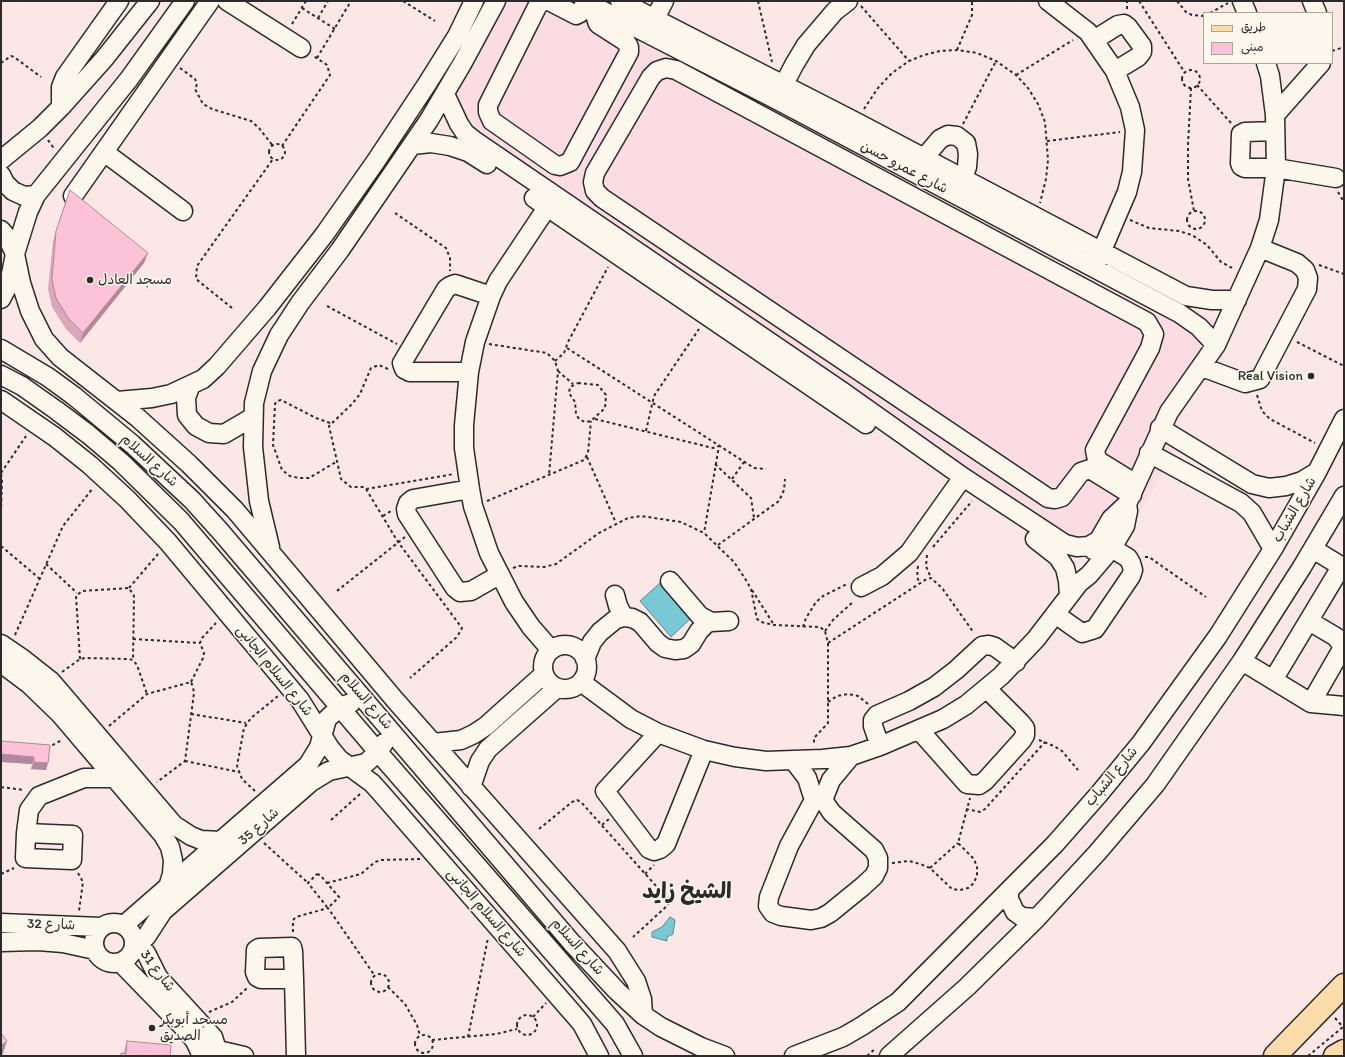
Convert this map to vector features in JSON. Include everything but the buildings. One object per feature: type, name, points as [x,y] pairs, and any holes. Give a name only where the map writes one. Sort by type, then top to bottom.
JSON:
[{"type":"main road","points":[[1275,1056],[1344,985]]},
{"type":"main road","points":[[1335,1056],[1344,1051]]},
{"type":"street","points":[[61,108],[60,97],[65,77],[119,1]]},
{"type":"street","points":[[1,160],[40,128],[61,108],[104,59],[150,1]]},
{"type":"street","points":[[1,299],[9,284],[15,254],[28,212],[36,195],[129,79],[185,1]]},
{"type":"street","points":[[73,196],[210,1]]},
{"type":"street","points":[[227,1],[301,48]]},
{"type":"street","points":[[100,417],[116,400],[158,397],[171,394],[190,386],[218,366],[268,308],[324,235],[427,84],[456,36],[474,1]]},
{"type":"street","points":[[272,554],[261,514],[255,474],[254,417],[256,392],[262,371],[279,336],[300,303],[387,184],[445,94],[496,1]]},
{"type":"street","points":[[544,1],[538,5],[488,106],[488,112],[492,121],[555,165],[560,166],[570,162],[629,52],[626,42],[598,24],[590,4],[576,15],[549,1]]},
{"type":"street","name":"شارع عمرو حسن","points":[[620,1],[652,26]]},
{"type":"street","points":[[652,26],[664,1]]},
{"type":"street","points":[[768,119],[779,89],[806,45],[835,11],[848,1]]},
{"type":"street","points":[[1048,1],[1091,36],[1115,71],[1130,107],[1135,130],[1132,172],[1120,212],[1094,269]]},
{"type":"street","points":[[1242,1],[1247,12]]},
{"type":"street","points":[[1312,1],[1317,12]]},
{"type":"street","name":"شارع عمرو حسن","points":[[590,4],[652,26],[779,89],[940,177],[1094,269],[1189,320],[1216,345]]},
{"type":"street","points":[[1091,36],[1118,24],[1124,24],[1142,46],[1142,52],[1138,57],[1115,71]]},
{"type":"street","points":[[581,682],[631,719],[658,733],[704,750],[735,757],[766,761],[812,760],[851,756],[920,731],[949,716],[987,690],[1016,662],[1074,590],[1106,544],[1111,519],[1132,494],[1160,428],[1179,397],[1202,367],[1216,345],[1249,274],[1260,248],[1269,220],[1276,168],[1275,123],[1270,76],[1266,64]]},
{"type":"street","points":[[1320,64],[1275,123],[1241,134],[1240,163],[1241,166],[1245,168],[1276,168],[1336,178]]},
{"type":"street","points":[[666,68],[676,70],[1148,322],[1154,334],[1150,348],[1095,450],[1097,460],[1132,494],[1090,469],[1081,472],[1062,497],[1055,499],[1048,498],[595,192],[593,182],[595,173],[651,77],[657,71],[666,68]]},
{"type":"street","name":"شارع عمرو حسن","points":[[779,89],[858,123],[924,158],[940,177],[963,179],[1186,296],[1212,300],[1237,300]]},
{"type":"street","points":[[445,94],[459,124],[472,146],[551,202],[960,482],[1065,544],[1077,547],[1106,544],[1128,558],[1133,570],[1131,576],[1095,629],[1082,633],[1055,614]]},
{"type":"street","points":[[924,158],[940,139],[948,135],[957,136],[966,143],[968,154],[967,167],[963,179]]},
{"type":"street","points":[[412,145],[440,144],[472,146]]},
{"type":"street","points":[[104,152],[183,211]]},
{"type":"street","points":[[1,175],[5,184],[13,192],[24,196],[36,195]]},
{"type":"street","points":[[551,202],[616,254],[671,283],[708,316],[794,367]]},
{"type":"street","points":[[551,202],[498,281],[491,296],[475,342],[469,372],[464,425],[468,480],[473,506],[489,553],[499,575],[518,608],[551,650]]},
{"type":"street","points":[[1,230],[7,237],[15,254],[21,283],[30,312],[44,339],[60,357],[116,400],[189,464],[235,510],[433,744],[617,951],[636,981],[642,999],[643,1015]]},
{"type":"street","points":[[1202,367],[1245,383],[1260,379],[1307,289],[1308,278],[1305,270],[1297,263],[1260,248]]},
{"type":"street","points":[[469,372],[410,372],[404,369],[402,363],[446,289],[455,284],[491,296]]},
{"type":"street","name":"شارع السلام","points":[[1,349],[48,377],[100,417],[192,500],[370,705],[572,943],[607,981],[643,1015],[681,1037],[725,1056]]},
{"type":"street","name":"شارع السلام","points":[[1,375],[28,390],[88,434],[150,490],[181,521],[378,752],[615,1024],[633,1056]]},
{"type":"street","points":[[190,386],[186,398],[187,415],[196,426],[209,433],[224,434],[254,417]]},
{"type":"street","name":"شارع السلام الجانبى","points":[[1,400],[35,422],[102,476],[127,499],[168,542],[290,687],[308,711],[339,759],[349,768],[372,783],[439,859],[582,1024],[599,1056]]},
{"type":"street","name":"شارع الشباب","points":[[794,1056],[843,1037],[898,1002],[1056,844],[1094,800],[1141,743],[1218,636],[1273,549],[1317,472],[1344,419]]},
{"type":"street","points":[[1160,428],[1252,484],[1269,488],[1286,486],[1317,472]]},
{"type":"street","points":[[1149,453],[1241,503],[1252,513],[1273,549]]},
{"type":"street","points":[[468,480],[413,499],[408,503],[406,508],[407,514],[455,588],[460,592],[471,591],[499,575]]},
{"type":"street","points":[[960,482],[975,498],[1048,548],[1058,557],[1065,568],[1068,581],[1074,590]]},
{"type":"street","points":[[861,587],[882,576],[909,553],[960,482]]},
{"type":"street","points":[[889,1056],[967,987],[1037,918],[1097,853],[1155,785],[1242,661],[1313,549],[1344,496]]},
{"type":"street","points":[[1273,680],[1343,568],[1313,549]]},
{"type":"street","points":[[670,581],[696,611],[705,626]]},
{"type":"street","points":[[298,622],[306,594]]},
{"type":"street","points":[[615,594],[618,606],[624,617]]},
{"type":"street","points":[[585,659],[592,642],[600,632],[616,619],[624,617],[632,618],[640,622],[658,643],[665,648],[684,649],[691,644],[705,626],[729,621]]},
{"type":"street","points":[[1309,621],[1336,637],[1342,645],[1342,649],[1311,703]]},
{"type":"street","points":[[880,746],[873,726],[873,720],[877,715],[909,701],[934,687],[956,670],[982,646],[989,645],[995,647],[1016,662]]},
{"type":"street","points":[[558,646],[570,646],[581,652],[585,659],[587,667],[586,675],[581,682],[574,687],[566,689],[557,688],[549,682],[544,674],[543,665],[545,657],[551,650],[558,646]]},
{"type":"street","points":[[3,652],[75,731],[163,835],[170,847],[173,860],[172,874],[168,887]]},
{"type":"street","name":"شارع 35","points":[[3,652],[51,681],[170,821],[182,831],[200,840],[221,841]]},
{"type":"street","points":[[1242,661],[1311,703],[1344,706]]},
{"type":"street","points":[[472,787],[480,761],[492,733],[544,674]]},
{"type":"street","points":[[433,744],[492,733],[557,688]]},
{"type":"street","points":[[920,731],[967,784],[973,786],[985,781],[1025,735],[1025,728],[1021,723],[987,690]]},
{"type":"street","points":[[340,707],[354,702],[370,705]]},
{"type":"street","name":"شارع 35","points":[[124,925],[308,765],[323,736],[327,719],[340,707]]},
{"type":"street","name":"شارع 35","points":[[134,944],[146,936],[163,911],[319,776],[328,772],[366,763],[384,744],[387,726]]},
{"type":"street","points":[[658,733],[604,791],[649,849],[654,851],[666,844],[704,750]]},
{"type":"street","points":[[84,778],[93,752]]},
{"type":"street","points":[[794,761],[807,778],[818,800],[874,850],[878,858],[878,868],[874,876],[821,918],[811,920],[781,916],[773,913],[768,906],[769,897],[789,846],[818,800],[830,780],[851,756]]},
{"type":"street","points":[[26,833],[73,835],[72,860],[25,858],[26,833],[29,810],[33,802],[39,796],[84,778],[114,778]]},
{"type":"street","points":[[1009,891],[1011,906],[1015,912],[1022,917],[1037,918]]},
{"type":"street","points":[[112,922],[124,925],[132,933],[134,944],[130,956],[120,962],[108,962],[102,959],[95,950],[94,937],[101,927],[112,922]]},
{"type":"street","name":"شارع 32","points":[[1,924],[101,927]]},
{"type":"street","name":"شارع 32","points":[[1,942],[38,941],[63,943],[95,950]]},
{"type":"street","name":"شارع 31","points":[[134,944],[146,953],[158,976],[213,1037],[213,1054]]},
{"type":"street","points":[[294,979],[261,979],[257,977],[255,972],[256,950],[259,948],[292,947],[294,979],[296,1056]]},
{"type":"street","name":"شارع 31","points":[[120,962],[195,1041],[213,1054]]},
{"type":"street","points":[[570,1010],[588,994]]},
{"type":"street","points":[[681,1037],[686,1046],[688,1056]]},
{"type":"street","points":[[213,1054],[244,1056]]},
{"type":"path","points":[[284,37],[306,1]]},
{"type":"path","points":[[318,18],[328,1]]},
{"type":"path","points":[[317,58],[351,1]]},
{"type":"path","points":[[403,1],[435,21]]},
{"type":"path","points":[[758,1],[779,89]]},
{"type":"path","points":[[857,1],[909,61]]},
{"type":"path","points":[[957,50],[970,23],[972,15],[972,1]]},
{"type":"path","points":[[1139,1],[1185,73]]},
{"type":"path","points":[[1177,1],[1186,12],[1192,15],[1203,16]]},
{"type":"path","points":[[1212,12],[1232,1]]},
{"type":"path","points":[[301,8],[335,29]]},
{"type":"path","points":[[1016,74],[1091,36]]},
{"type":"path","points":[[1333,51],[1344,47]]},
{"type":"path","points":[[273,146],[269,153],[274,159],[280,160],[284,155],[282,146],[330,75],[327,65],[301,48]]},
{"type":"path","points":[[858,123],[866,105],[878,88],[892,73],[909,61],[924,54],[957,50],[977,54],[996,61],[1016,74],[1028,88],[1038,104],[1044,122],[1047,141],[1046,179],[1042,198],[1035,217]]},
{"type":"path","points":[[1,63],[11,56],[14,57],[41,77]]},
{"type":"path","points":[[168,60],[195,79],[197,84],[195,90],[204,104],[212,109],[240,116],[250,121],[259,128],[273,146]]},
{"type":"path","points":[[957,136],[996,61]]},
{"type":"path","points":[[1191,71],[1197,73],[1199,79],[1197,85],[1192,88],[1188,88],[1183,83],[1182,79],[1185,73],[1191,71]]},
{"type":"path","points":[[1197,85],[1241,134]]},
{"type":"path","points":[[1192,88],[1188,179],[1194,211]]},
{"type":"path","points":[[40,128],[53,147],[58,142]]},
{"type":"path","points":[[1047,141],[1135,130]]},
{"type":"path","points":[[273,146],[282,146]]},
{"type":"path","points":[[232,308],[196,279],[197,266],[274,159]]},
{"type":"path","points":[[1192,235],[1193,229],[1187,218],[1194,211]]},
{"type":"path","points":[[1193,229],[1201,227],[1205,220],[1201,213],[1194,211]]},
{"type":"path","points":[[1120,212],[1131,221],[1149,228],[1179,231],[1192,235],[1207,245],[1226,266],[1249,274]]},
{"type":"path","points":[[395,213],[446,248],[450,258],[450,286]]},
{"type":"path","points":[[555,361],[567,348],[568,342],[616,254]]},
{"type":"path","points":[[1305,270],[1313,265],[1322,264],[1344,274]]},
{"type":"path","points":[[327,306],[409,350]]},
{"type":"path","points":[[646,431],[654,396],[708,316]]},
{"type":"path","points":[[1283,336],[1344,366]]},
{"type":"path","points":[[475,342],[547,354],[555,361],[558,371],[549,475]]},
{"type":"path","points":[[567,348],[744,462],[754,468],[766,468]]},
{"type":"path","points":[[558,371],[573,384],[598,385],[603,389],[607,402],[605,408],[595,419],[585,422],[579,419],[576,414],[575,402],[569,392],[570,387],[573,384]]},
{"type":"path","points":[[1260,379],[1257,395],[1262,411],[1270,419],[1328,450]]},
{"type":"path","points":[[330,423],[310,416],[281,400],[277,401],[275,404],[273,445],[282,470],[290,476],[309,478],[336,462]]},
{"type":"path","points":[[595,419],[713,448],[719,446]]},
{"type":"path","points":[[591,421],[587,456],[616,523]]},
{"type":"path","points":[[1,512],[1,473],[35,422]]},
{"type":"path","points":[[704,533],[719,446]]},
{"type":"path","points":[[473,506],[579,462],[587,456]]},
{"type":"path","points":[[732,479],[744,462]]},
{"type":"path","points":[[715,464],[752,498],[754,518]]},
{"type":"path","points":[[3,652],[40,579],[63,526],[102,476]]},
{"type":"path","points":[[718,545],[782,496],[785,479]]},
{"type":"path","points":[[366,489],[468,480]]},
{"type":"path","points":[[932,548],[975,498]]},
{"type":"path","points":[[499,575],[508,569],[520,566],[544,567],[556,564],[616,523],[628,518],[641,516],[654,517],[681,522],[704,533],[718,545],[734,562],[774,625]]},
{"type":"path","points":[[338,591],[416,529]]},
{"type":"path","points":[[78,593],[82,591],[129,588],[168,542]]},
{"type":"path","points":[[1,546],[40,579]]},
{"type":"path","points":[[920,584],[917,577],[918,565],[928,554],[926,566],[931,578],[942,588],[982,646]]},
{"type":"path","points":[[1131,563],[1143,557],[1148,558],[1206,597]]},
{"type":"path","points":[[46,564],[78,593]]},
{"type":"path","points":[[828,643],[931,578]]},
{"type":"path","points":[[803,627],[810,609],[824,596],[844,584],[856,584],[861,587],[857,598],[833,620],[825,631]]},
{"type":"path","points":[[129,588],[134,596],[133,660],[137,665],[147,694]]},
{"type":"path","points":[[751,589],[757,619],[761,622],[774,625],[820,627],[825,631],[828,643],[828,723],[814,738],[812,760]]},
{"type":"path","points":[[78,593],[76,596],[80,659]]},
{"type":"path","points":[[185,761],[194,693],[191,682],[204,653],[200,643],[202,638],[226,612]]},
{"type":"path","points":[[133,639],[200,643]]},
{"type":"path","points":[[51,681],[80,659],[133,660]]},
{"type":"path","points":[[98,735],[147,694],[191,682]]},
{"type":"path","points":[[266,802],[242,779],[237,766],[246,723],[290,687]]},
{"type":"path","points":[[828,702],[842,695],[858,696],[866,702],[877,715]]},
{"type":"path","points":[[191,714],[246,723]]},
{"type":"path","points":[[43,748],[55,745],[75,731]]},
{"type":"path","points":[[1025,735],[1045,742],[1062,751],[1078,770]]},
{"type":"path","points":[[966,809],[980,812],[986,809],[1045,742]]},
{"type":"path","points":[[144,790],[185,761],[239,772]]},
{"type":"path","points":[[331,820],[372,783]]},
{"type":"path","points":[[930,868],[958,843],[973,786]]},
{"type":"path","points":[[540,829],[572,802],[577,800],[581,802],[665,896],[669,901],[668,905],[633,937]]},
{"type":"path","points":[[253,832],[308,883],[328,908],[375,976]]},
{"type":"path","points":[[878,868],[888,863],[910,862],[930,868],[952,889],[960,890],[968,888],[974,882],[977,875],[977,867],[974,859],[958,843]]},
{"type":"path","points":[[327,883],[361,874],[375,862],[381,860],[439,859]]},
{"type":"path","points":[[72,860],[83,882],[77,926]]},
{"type":"path","points":[[292,947],[293,920],[296,917],[328,908],[339,897],[318,874],[308,883]]},
{"type":"path","points":[[468,1037],[491,919]]},
{"type":"path","points":[[379,974],[387,978],[389,982],[388,988],[381,992],[373,988],[372,980],[379,974]]},
{"type":"path","points":[[196,1018],[238,998],[257,977]]},
{"type":"path","points":[[388,988],[405,1004],[417,1025],[420,1036],[416,1044],[420,1052]]},
{"type":"path","points":[[525,1015],[533,1017],[536,1021],[537,1025],[533,1033],[524,1035],[518,1029],[518,1020],[525,1015]]},
{"type":"path","points":[[420,1036],[429,1037],[432,1040],[496,1034],[518,1029]]},
{"type":"path","points":[[420,1052],[428,1052],[433,1044],[432,1040]]},
{"type":"path","points":[[418,1056],[420,1052]]},
{"type":"shaded area","points":[[486,1],[606,1],[1233,330],[1218,365],[1207,381],[1186,400],[1172,451],[1155,487],[1142,507],[1132,532],[1124,541],[1099,526],[1088,538],[1063,538],[465,125],[432,99]]},
{"type":"water","points":[[660,583],[691,618],[671,637],[640,601]]},
{"type":"water","points":[[670,917],[675,920],[673,934],[667,937],[667,941],[652,937],[652,932],[662,927]]},
{"type":"place","name":"مسجد العادل","points":[[90,280]]},
{"type":"place","name":"Real Vision","points":[[1311,376]]},
{"type":"place","name":"مسجد أبوبكر الصديق","points":[[152,1028]]},
{"type":"district","name":"الشيخ زايد","points":[[687,892]]}]
